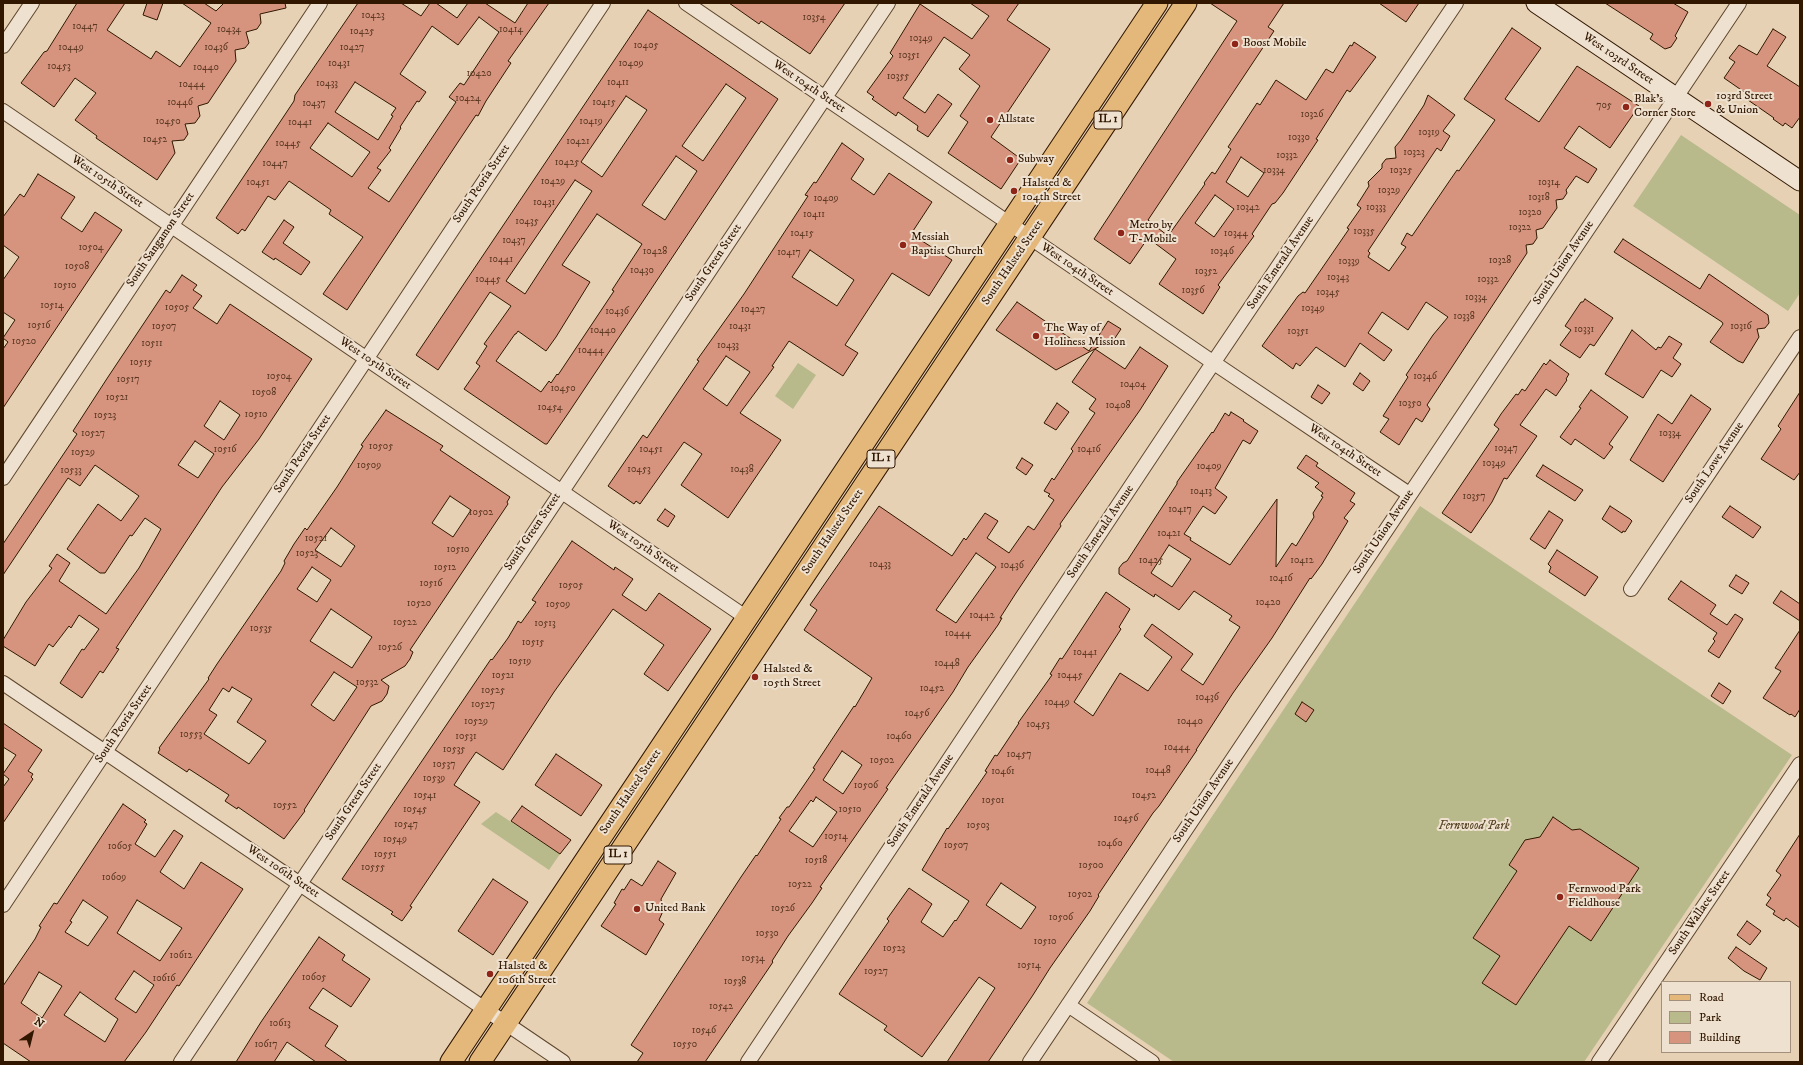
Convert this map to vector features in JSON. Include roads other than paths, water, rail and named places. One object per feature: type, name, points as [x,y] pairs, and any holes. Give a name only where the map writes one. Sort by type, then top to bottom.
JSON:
[{"type":"main road","name":"South Halsted Street","points":[[451,1062],[1157,3]]},
{"type":"main road","name":"South Halsted Street","points":[[480,1062],[1186,3]]},
{"type":"main road","name":"West 103rd Street","points":[[1536,3],[1800,181]]},
{"type":"main road","points":[[747,618],[767,631]]},
{"type":"street","points":[[3,46],[32,3]]},
{"type":"street","name":"South Sangamon Street","points":[[3,478],[320,3]]},
{"type":"street","name":"South Peoria Street","points":[[3,905],[603,3]]},
{"type":"street","name":"West 104th Street","points":[[686,3],[1409,494]]},
{"type":"street","name":"South Green Street","points":[[181,1062],[888,3]]},
{"type":"street","name":"South Emerald Avenue","points":[[748,1062],[1456,3]]},
{"type":"street","name":"South Union Avenue","points":[[1030,1062],[1739,3]]},
{"type":"street","name":"West 105th Street","points":[[3,111],[747,618]]},
{"type":"street","name":"South Lowe Avenue","points":[[1631,589],[1800,337]]},
{"type":"street","name":"West 106th Street","points":[[3,683],[563,1062]]},
{"type":"street","name":"South Wallace Street","points":[[1599,1062],[1800,764]]},
{"type":"street","points":[[1068,1005],[1152,1062]]},
{"type":"place","name":"Boost Mobile","points":[[1235,44]]},
{"type":"place","name":"103rd Street & Union","points":[[1708,104]]},
{"type":"place","name":"Blak's Corner Store","points":[[1626,107]]},
{"type":"place","name":"Allstate","points":[[990,120]]},
{"type":"place","name":"Subway","points":[[1010,160]]},
{"type":"place","name":"Halsted & 104th Street","points":[[1014,191]]},
{"type":"place","name":"Metro by T-Mobile","points":[[1121,233]]},
{"type":"place","name":"Messiah Baptist Church","points":[[903,245]]},
{"type":"place","name":"The Way of Holiness Mission","points":[[1036,336]]},
{"type":"place","name":"Halsted & 105th Street","points":[[755,677]]},
{"type":"place","name":"Fernwood Park Fieldhouse","points":[[1560,897]]},
{"type":"place","name":"United Bank","points":[[637,909]]},
{"type":"place","name":"Halsted & 106th Street","points":[[490,974]]},
{"type":"park label","name":"Fernwood Park","points":[[1474,827]]}]
